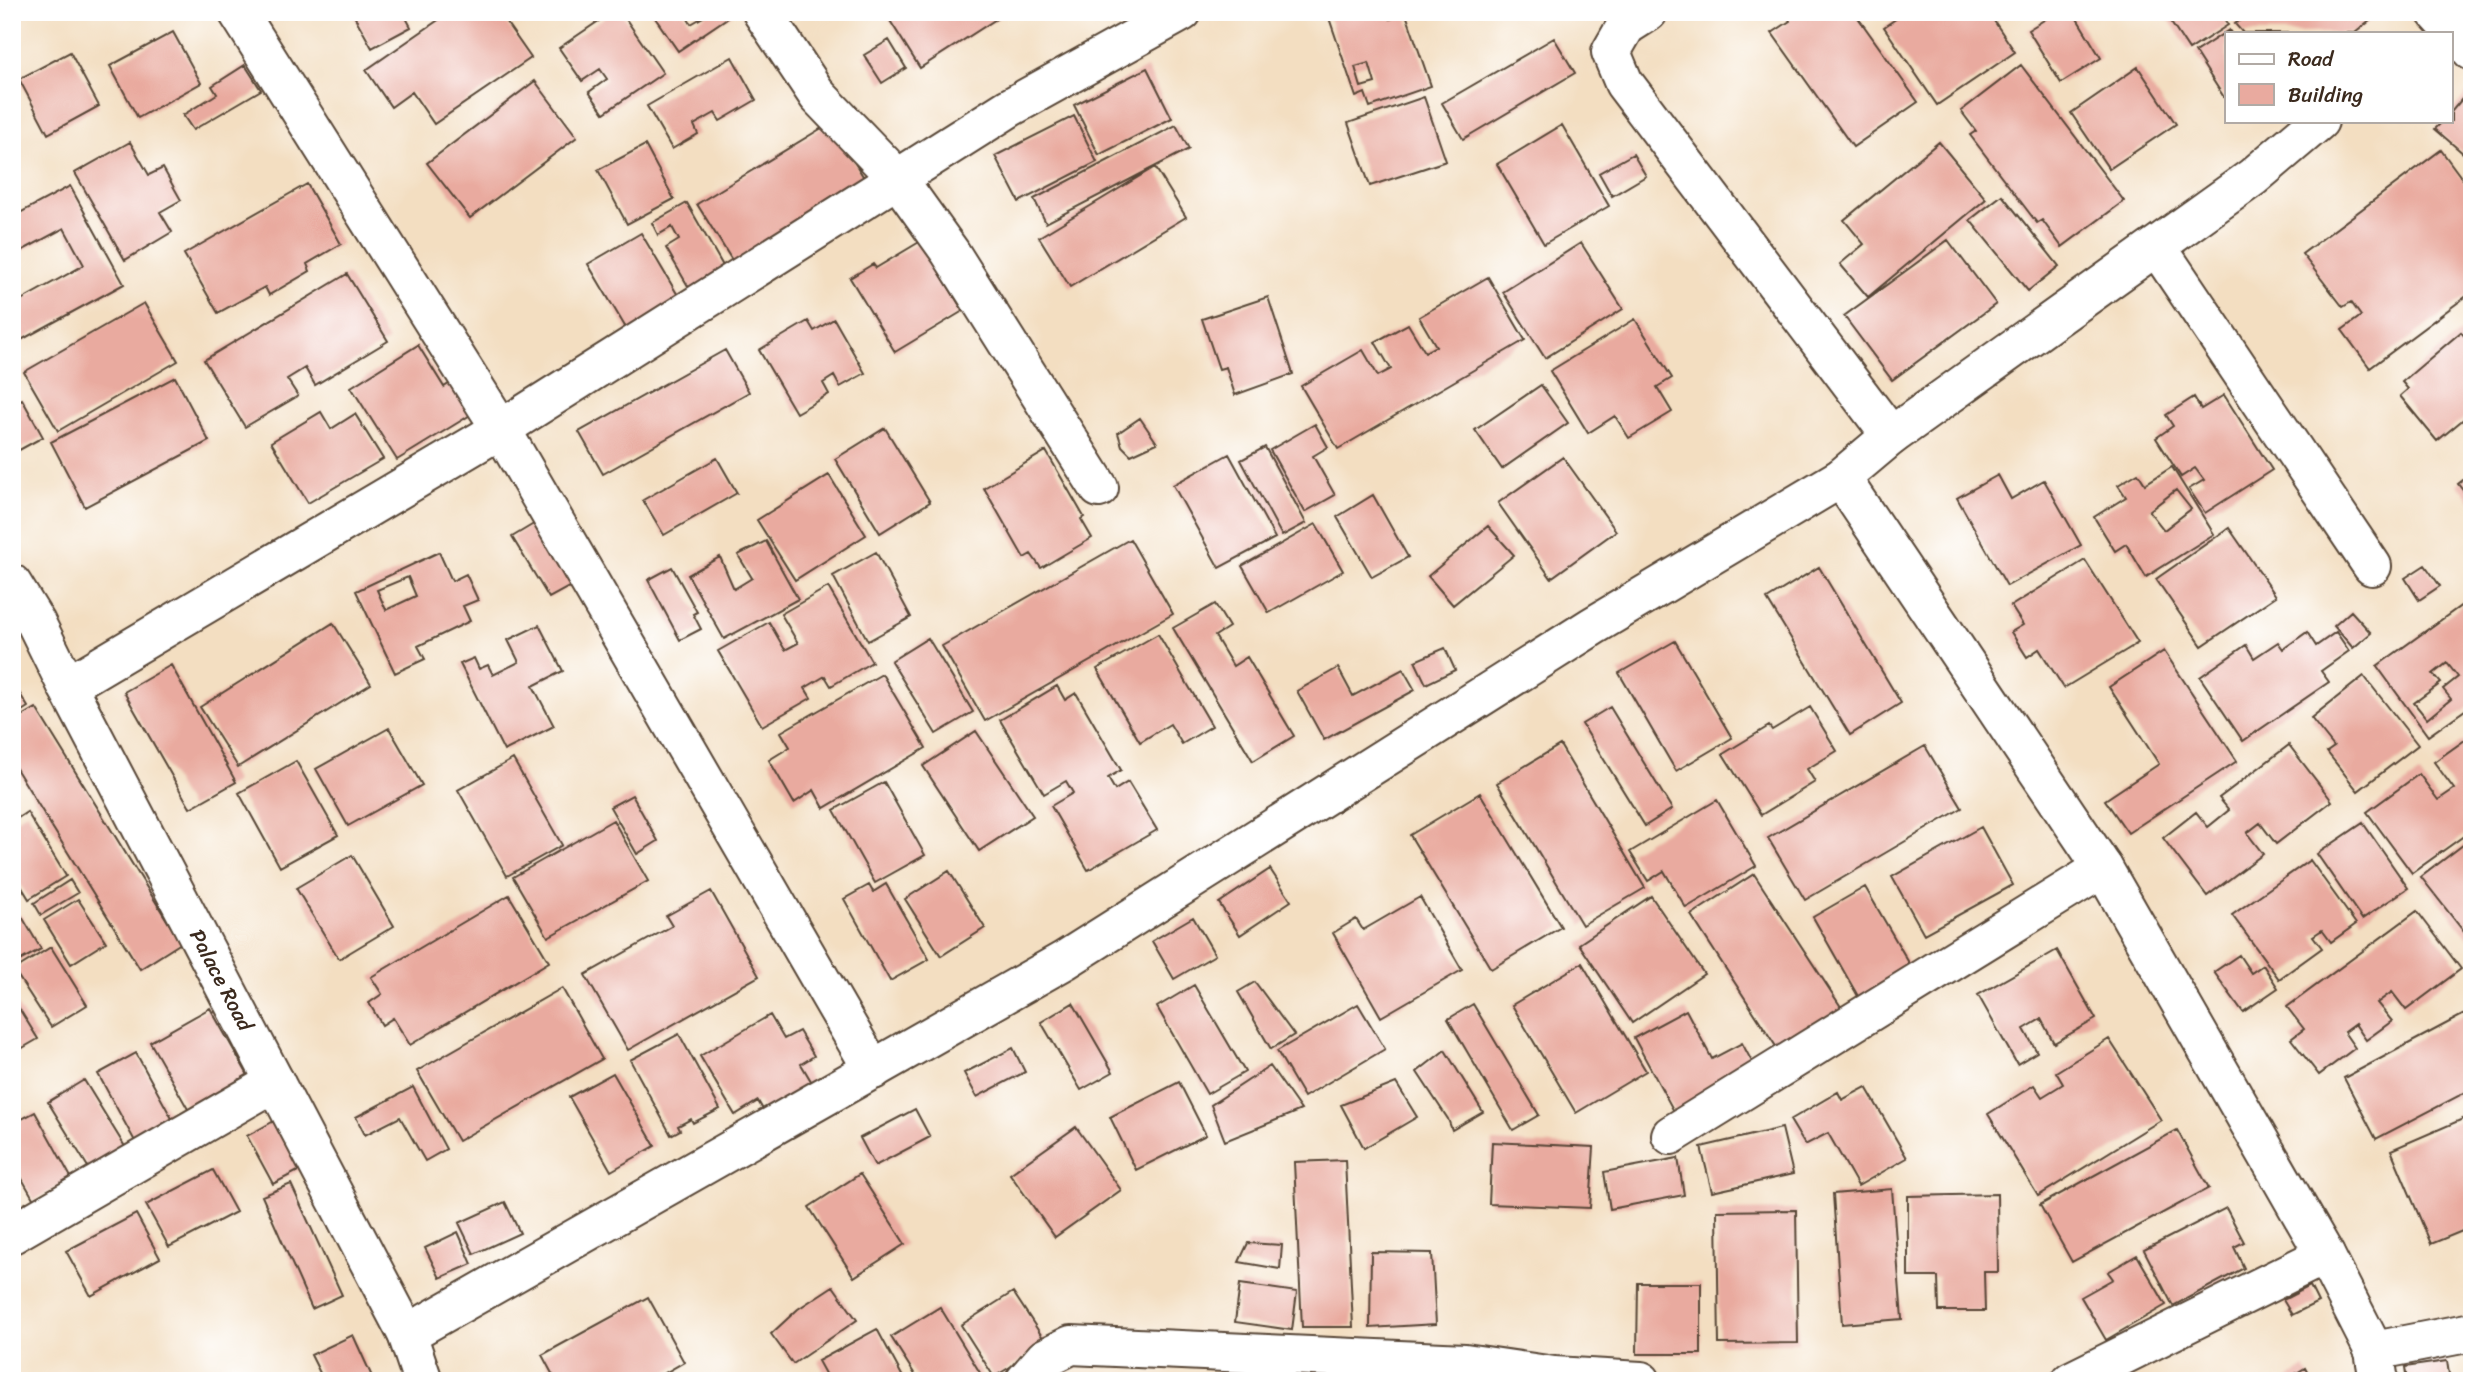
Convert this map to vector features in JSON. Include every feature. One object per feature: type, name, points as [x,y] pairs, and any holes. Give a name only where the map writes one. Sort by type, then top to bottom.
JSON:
[{"type":"street","points":[[238,12],[500,429],[873,1070]]},
{"type":"street","points":[[762,12],[818,96],[897,178],[950,252],[1099,488]]},
{"type":"street","points":[[67,686],[500,429],[1009,108],[1182,12]]},
{"type":"street","points":[[1648,12],[1626,26],[1611,52],[1624,83],[1891,436]]},
{"type":"street","points":[[2432,21],[2447,32]]},
{"type":"street","points":[[2452,36],[2472,51]]},
{"type":"street","points":[[407,1334],[1066,960],[1593,626],[1841,478],[1891,436],[2253,177],[2318,122]]},
{"type":"street","points":[[2157,247],[2372,566]]},
{"type":"street","points":[[1841,478],[2104,868],[2325,1255],[2376,1366],[2472,1332]]},
{"type":"street","name":"Palace Road","points":[[12,584],[24,632],[67,686],[407,1334],[423,1381]]},
{"type":"street","points":[[1671,1135],[2104,868]]},
{"type":"street","points":[[12,1234],[275,1082]]},
{"type":"street","points":[[2071,1381],[2325,1255]]},
{"type":"street","points":[[1025,1381],[1045,1358],[1071,1345],[1465,1363],[1554,1376],[1641,1381]]},
{"type":"building","points":[[352,12],[403,12],[411,27],[372,48]]},
{"type":"building","points":[[450,12],[499,12],[531,58],[434,124],[412,92],[391,107],[366,70]]},
{"type":"building","points":[[612,12],[621,12],[663,73],[604,113],[589,92],[607,79],[600,69],[582,81],[559,48]]},
{"type":"building","points":[[651,12],[684,12],[691,24],[708,14],[707,12],[736,12],[678,51]]},
{"type":"building","points":[[900,12],[1007,12],[920,68],[889,19]]},
{"type":"building","points":[[1327,12],[1387,12],[1390,19],[1406,14],[1431,86],[1370,107],[1365,93],[1356,97]],"holes":[[[1369,63],[1375,83],[1361,87],[1355,67]]]},
{"type":"building","points":[[1795,12],[1854,12],[1918,102],[1853,147],[1772,33],[1790,21],[1788,17]]},
{"type":"building","points":[[1906,12],[1988,12],[2015,52],[1937,105],[1884,27]]},
{"type":"building","points":[[2057,12],[2073,12],[2101,58],[2061,83],[2028,30]]},
{"type":"building","points":[[2164,12],[2220,12],[2228,25],[2189,50]]},
{"type":"building","points":[[2251,12],[2381,12],[2356,32],[2242,32],[2235,24]]},
{"type":"building","points":[[173,32],[201,83],[138,118],[110,66]]},
{"type":"building","points":[[2225,33],[2225,99],[2195,52]]},
{"type":"building","points":[[1554,38],[1575,73],[1463,139],[1442,103]]},
{"type":"building","points":[[889,40],[906,68],[882,83],[864,55]]},
{"type":"building","points":[[70,52],[99,106],[48,134],[19,79]]},
{"type":"building","points":[[732,57],[756,100],[720,121],[715,113],[694,125],[698,134],[672,149],[647,106]]},
{"type":"building","points":[[245,65],[261,90],[193,130],[183,115],[217,94],[212,86]]},
{"type":"building","points":[[2021,65],[2124,201],[2062,247],[2042,220],[2037,223],[1970,135],[1976,131],[1961,111]]},
{"type":"building","points":[[2138,67],[2176,124],[2109,169],[2071,113]]},
{"type":"building","points":[[1147,68],[1172,118],[1099,155],[1074,105]]},
{"type":"building","points":[[535,81],[577,137],[470,218],[427,163]]},
{"type":"building","points":[[2467,93],[2472,97],[2472,161],[2435,129],[2442,122],[2452,122],[2452,111]]},
{"type":"building","points":[[1424,97],[1446,161],[1370,186],[1348,123]]},
{"type":"building","points":[[1074,116],[1097,162],[1019,202],[995,156]]},
{"type":"building","points":[[830,123],[866,181],[740,273],[697,204]]},
{"type":"building","points":[[1176,125],[1189,149],[1046,223],[1034,199]]},
{"type":"building","points":[[1562,125],[1609,206],[1544,244],[1497,164]]},
{"type":"building","points":[[130,142],[149,175],[163,168],[181,200],[160,212],[172,232],[125,260],[75,173]]},
{"type":"building","points":[[1939,142],[1986,199],[1868,297],[1840,264],[1864,244],[1844,220]]},
{"type":"building","points":[[645,145],[674,199],[627,224],[598,170]]},
{"type":"building","points":[[2441,150],[2472,192],[2472,292],[2370,368],[2342,330],[2361,316],[2351,302],[2343,307],[2302,254]]},
{"type":"building","points":[[1633,154],[1646,176],[1612,196],[1599,173]]},
{"type":"building","points":[[1155,167],[1186,217],[1070,287],[1039,237]]},
{"type":"building","points":[[307,184],[341,244],[307,264],[310,271],[269,295],[265,287],[218,313],[184,254]]},
{"type":"building","points":[[70,186],[124,284],[12,345],[12,305],[84,265],[64,228],[12,256],[12,217]]},
{"type":"building","points":[[2002,195],[2059,266],[2028,291],[1970,220]]},
{"type":"building","points":[[687,203],[731,280],[696,300],[666,248],[679,240],[672,227],[658,235],[652,223]]},
{"type":"building","points":[[641,233],[686,309],[633,340],[588,264]]},
{"type":"building","points":[[1948,240],[1996,304],[1892,380],[1844,316]]},
{"type":"building","points":[[921,241],[963,311],[895,352],[850,278],[873,264],[876,268]]},
{"type":"building","points":[[1581,243],[1623,309],[1545,358],[1503,292]]},
{"type":"building","points":[[347,274],[388,341],[315,385],[305,368],[287,379],[298,396],[245,427],[204,360]]},
{"type":"building","points":[[1488,277],[1525,340],[1338,449],[1301,386],[1363,350],[1378,376],[1391,369],[1375,342],[1408,324],[1425,352],[1436,346],[1419,317]]},
{"type":"building","points":[[1268,297],[1293,374],[1235,395],[1226,367],[1219,369],[1202,319]]},
{"type":"building","points":[[144,303],[178,361],[58,431],[24,372]]},
{"type":"building","points":[[834,319],[865,373],[840,387],[834,376],[823,383],[829,394],[796,413],[759,350],[808,321],[814,331]]},
{"type":"building","points":[[1635,319],[1672,378],[1657,387],[1672,412],[1629,438],[1615,416],[1588,433],[1550,371]]},
{"type":"building","points":[[2461,332],[2472,345],[2472,412],[2437,441],[2400,396],[2408,389],[2402,382]]},
{"type":"building","points":[[418,345],[444,387],[452,382],[472,414],[397,460],[351,387]]},
{"type":"building","points":[[725,350],[749,392],[603,474],[579,432]]},
{"type":"building","points":[[175,377],[209,441],[85,507],[51,442]]},
{"type":"building","points":[[1541,385],[1568,423],[1502,469],[1475,430]]},
{"type":"building","points":[[2224,395],[2272,470],[2205,513],[2189,489],[2204,480],[2195,468],[2181,477],[2156,438],[2173,426],[2166,415],[2194,397],[2201,409]]},
{"type":"building","points":[[22,399],[43,437],[12,454],[12,404]]},
{"type":"building","points":[[321,412],[331,429],[355,414],[383,459],[308,503],[271,442]]},
{"type":"building","points":[[1140,418],[1157,443],[1131,455],[1122,446],[1118,433]]},
{"type":"building","points":[[1315,424],[1328,447],[1313,456],[1335,495],[1305,512],[1270,450]]},
{"type":"building","points":[[885,428],[930,502],[880,533],[835,459]]},
{"type":"building","points":[[1265,447],[1306,523],[1282,536],[1241,460]]},
{"type":"building","points":[[1046,451],[1084,517],[1081,519],[1092,538],[1041,568],[1031,554],[1024,558],[984,488]]},
{"type":"building","points":[[1229,454],[1275,538],[1219,568],[1173,485]]},
{"type":"building","points":[[1563,457],[1616,531],[1551,578],[1498,503]]},
{"type":"building","points":[[717,458],[737,493],[664,535],[643,500]]},
{"type":"building","points":[[2172,467],[2214,534],[2146,577],[2126,544],[2115,551],[2094,517],[2126,497],[2118,485],[2138,473],[2145,484]],"holes":[[[2176,490],[2191,509],[2164,530],[2149,511]]]},
{"type":"building","points":[[2472,473],[2472,502],[2458,484]]},
{"type":"building","points":[[829,475],[866,535],[795,580],[757,520]]},
{"type":"building","points":[[1998,475],[2011,499],[2044,480],[2081,545],[2007,586],[1957,498]]},
{"type":"building","points":[[1373,495],[1408,557],[1372,577],[1337,517]]},
{"type":"building","points":[[542,519],[580,581],[549,598],[512,537]]},
{"type":"building","points":[[1316,524],[1343,571],[1269,613],[1242,566]]},
{"type":"building","points":[[1488,526],[1514,555],[1453,605],[1428,576]]},
{"type":"building","points":[[2229,528],[2276,596],[2202,646],[2156,579]]},
{"type":"building","points":[[1130,539],[1173,614],[985,721],[942,646]]},
{"type":"building","points":[[766,541],[798,599],[724,639],[688,575],[720,557],[734,589],[752,578],[738,555]]},
{"type":"building","points":[[439,552],[452,581],[466,574],[478,600],[463,606],[470,621],[418,646],[425,659],[395,673],[356,591]],"holes":[[[408,577],[416,596],[386,610],[377,590]]]},
{"type":"building","points":[[876,552],[911,617],[868,641],[833,576]]},
{"type":"building","points":[[2085,560],[2138,643],[2064,688],[2039,649],[2027,657],[2011,632],[2023,625],[2011,606]]},
{"type":"building","points":[[2425,565],[2440,586],[2419,600],[2405,578]]},
{"type":"building","points":[[672,567],[697,612],[693,614],[701,629],[680,640],[648,580]]},
{"type":"building","points":[[1819,567],[1901,703],[1850,735],[1767,599]]},
{"type":"building","points":[[828,587],[872,662],[831,686],[825,676],[805,688],[811,698],[762,726],[718,651],[769,622],[785,650],[798,643],[781,614]]},
{"type":"building","points":[[2469,600],[2472,604],[2472,705],[2428,736],[2377,666]],"holes":[[[2447,663],[2458,677],[2443,689],[2451,699],[2427,719],[2414,703],[2441,683],[2433,674]]]},
{"type":"building","points":[[1215,604],[1229,627],[1215,636],[1233,666],[1247,657],[1294,736],[1253,761],[1173,628]]},
{"type":"building","points":[[2351,611],[2371,633],[2353,648],[2334,626]]},
{"type":"building","points":[[333,623],[371,684],[238,767],[200,707]]},
{"type":"building","points":[[539,625],[563,671],[533,686],[554,726],[504,751],[460,664],[474,658],[479,669],[488,665],[493,675],[519,662],[508,640]]},
{"type":"building","points":[[2307,632],[2316,646],[2336,632],[2349,651],[2321,671],[2329,682],[2243,741],[2200,677],[2246,645],[2254,658],[2278,642],[2283,649]]},
{"type":"building","points":[[1158,634],[1212,726],[1182,744],[1170,724],[1140,742],[1097,669]]},
{"type":"building","points":[[928,638],[973,712],[936,734],[891,661]]},
{"type":"building","points":[[1675,641],[1732,738],[1676,771],[1619,673]]},
{"type":"building","points":[[1445,648],[1455,670],[1426,684],[1415,661]]},
{"type":"building","points":[[2164,651],[2237,761],[2128,833],[2105,800],[2159,764],[2109,687]]},
{"type":"building","points":[[171,665],[236,782],[190,808],[124,692]]},
{"type":"building","points":[[1338,668],[1353,696],[1403,669],[1415,690],[1324,740],[1297,691]]},
{"type":"building","points":[[882,674],[926,748],[824,808],[814,790],[794,803],[769,760],[790,747],[781,732]]},
{"type":"building","points":[[2364,676],[2418,745],[2358,791],[2327,752],[2334,747],[2311,718]]},
{"type":"building","points":[[1057,686],[1065,700],[1076,693],[1121,770],[1108,778],[1115,790],[1128,782],[1157,830],[1088,870],[1051,806],[1073,793],[1066,781],[1044,794],[1000,720]]},
{"type":"building","points":[[20,694],[28,707],[12,717],[12,699]]},
{"type":"building","points":[[1610,707],[1672,809],[1645,826],[1582,724]]},
{"type":"building","points":[[1810,707],[1837,751],[1807,769],[1815,782],[1761,815],[1723,754],[1769,726],[1772,730]]},
{"type":"building","points":[[36,708],[181,943],[140,969],[12,762],[12,722]]},
{"type":"building","points":[[389,728],[422,785],[348,826],[316,769]]},
{"type":"building","points":[[976,731],[1033,816],[979,851],[923,766]]},
{"type":"building","points":[[2472,735],[2472,830],[2412,873],[2367,812],[2419,774],[2438,800],[2454,789],[2434,762]]},
{"type":"building","points":[[1560,745],[1645,888],[1582,925],[1497,783]]},
{"type":"building","points":[[2289,745],[2332,801],[2276,844],[2260,823],[2247,833],[2263,854],[2207,896],[2163,838],[2196,812],[2208,827],[2229,810],[2219,798]]},
{"type":"building","points":[[1925,746],[1962,808],[1805,900],[1768,838]]},
{"type":"building","points":[[513,759],[562,845],[507,876],[458,790]]},
{"type":"building","points":[[296,761],[338,835],[280,867],[239,793]]},
{"type":"building","points":[[884,782],[925,855],[875,883],[834,810]]},
{"type":"building","points":[[1480,793],[1561,927],[1491,969],[1410,835]]},
{"type":"building","points":[[632,795],[658,841],[637,854],[610,807]]},
{"type":"building","points":[[1717,800],[1756,866],[1686,908],[1664,871],[1648,881],[1630,852]]},
{"type":"building","points":[[27,812],[66,876],[29,899],[12,871],[12,822]]},
{"type":"building","points":[[613,820],[648,881],[548,937],[513,877]]},
{"type":"building","points":[[2363,823],[2408,888],[2362,919],[2317,854]]},
{"type":"building","points":[[1981,827],[2013,885],[1924,934],[1892,877]]},
{"type":"building","points":[[2472,838],[2472,942],[2421,877]]},
{"type":"building","points":[[352,855],[394,926],[339,959],[296,888]]},
{"type":"building","points":[[2310,860],[2356,924],[2331,942],[2322,930],[2313,936],[2322,948],[2279,979],[2232,915]]},
{"type":"building","points":[[1270,869],[1291,901],[1240,935],[1219,903]]},
{"type":"building","points":[[949,871],[985,928],[941,956],[905,899]]},
{"type":"building","points":[[1754,874],[1843,1010],[1779,1051],[1691,915]]},
{"type":"building","points":[[70,880],[78,893],[41,915],[34,903]]},
{"type":"building","points":[[886,884],[929,959],[890,981],[844,899],[869,885],[873,892]]},
{"type":"building","points":[[1865,887],[1916,975],[1863,1005],[1813,917]]},
{"type":"building","points":[[711,891],[759,976],[628,1050],[585,975],[672,926],[666,916]]},
{"type":"building","points":[[509,895],[549,962],[410,1045],[393,1018],[382,1025],[369,1003],[382,994],[371,977]]},
{"type":"building","points":[[1651,896],[1704,974],[1632,1023],[1579,944]]},
{"type":"building","points":[[1420,897],[1462,970],[1381,1017],[1333,933],[1356,919],[1363,930]]},
{"type":"building","points":[[78,899],[106,942],[71,964],[44,920]]},
{"type":"building","points":[[2417,911],[2461,969],[2406,1010],[2392,992],[2377,1003],[2392,1021],[2366,1040],[2355,1024],[2344,1032],[2355,1048],[2319,1075],[2291,1039],[2304,1029],[2287,1007]]},
{"type":"building","points":[[21,915],[41,949],[12,965],[12,920]]},
{"type":"building","points":[[1193,917],[1215,955],[1174,979],[1152,941]]},
{"type":"building","points":[[51,947],[87,1005],[51,1027],[14,970]]},
{"type":"building","points":[[2057,950],[2096,1019],[2054,1043],[2041,1019],[2024,1029],[2037,1052],[2017,1064],[1978,995]]},
{"type":"building","points":[[2239,955],[2251,973],[2263,965],[2278,988],[2243,1012],[2214,972]]},
{"type":"building","points":[[1582,963],[1646,1071],[1576,1113],[1512,1005]]},
{"type":"building","points":[[1255,982],[1294,1035],[1271,1049],[1238,992]]},
{"type":"building","points":[[1194,985],[1245,1072],[1207,1094],[1157,1007]]},
{"type":"building","points":[[562,988],[602,1059],[458,1141],[417,1071]]},
{"type":"building","points":[[12,997],[38,1039],[12,1054]]},
{"type":"building","points":[[1073,1003],[1113,1072],[1081,1090],[1041,1022]]},
{"type":"building","points":[[1358,1004],[1385,1049],[1304,1097],[1277,1051]]},
{"type":"building","points":[[1473,1004],[1539,1115],[1513,1130],[1448,1019]]},
{"type":"building","points":[[210,1008],[249,1077],[189,1111],[150,1042]]},
{"type":"building","points":[[1686,1010],[1712,1059],[1742,1043],[1758,1073],[1677,1117],[1634,1038]]},
{"type":"building","points":[[2472,1010],[2472,1089],[2376,1139],[2344,1078]]},
{"type":"building","points":[[770,1015],[784,1039],[799,1031],[814,1056],[801,1064],[814,1086],[766,1115],[758,1101],[735,1115],[700,1056]]},
{"type":"building","points":[[679,1034],[720,1109],[693,1123],[691,1119],[678,1126],[680,1130],[671,1135],[630,1060]]},
{"type":"building","points":[[2109,1039],[2161,1120],[2038,1196],[1988,1114],[2034,1085],[2042,1097],[2063,1084],[2056,1072]]},
{"type":"building","points":[[1013,1048],[1025,1072],[977,1097],[964,1073]]},
{"type":"building","points":[[1445,1050],[1483,1112],[1452,1130],[1448,1119],[1417,1072]]},
{"type":"building","points":[[136,1053],[175,1124],[137,1145],[98,1074]]},
{"type":"building","points":[[1270,1066],[1301,1110],[1225,1141],[1211,1105]]},
{"type":"building","points":[[613,1073],[655,1146],[611,1171],[569,1097]]},
{"type":"building","points":[[84,1080],[127,1150],[91,1172],[48,1102]]},
{"type":"building","points":[[1179,1082],[1206,1135],[1136,1170],[1110,1117]]},
{"type":"building","points":[[1396,1083],[1417,1117],[1364,1148],[1341,1105]]},
{"type":"building","points":[[413,1087],[446,1149],[425,1161],[400,1117],[365,1135],[356,1117]]},
{"type":"building","points":[[1866,1087],[1907,1158],[1858,1186],[1828,1133],[1805,1145],[1790,1120],[1838,1092],[1842,1100]]},
{"type":"building","points":[[915,1109],[930,1137],[875,1166],[860,1138]]},
{"type":"building","points":[[35,1112],[72,1179],[34,1200],[12,1161],[12,1124]]},
{"type":"building","points":[[2472,1115],[2472,1227],[2431,1244],[2391,1150]]},
{"type":"building","points":[[274,1121],[302,1169],[273,1184],[247,1136]]},
{"type":"building","points":[[1076,1127],[1121,1190],[1055,1237],[1010,1174]]},
{"type":"building","points":[[1782,1128],[1793,1174],[1712,1192],[1701,1147]]},
{"type":"building","points":[[2177,1130],[2209,1188],[2072,1262],[2040,1205]]},
{"type":"building","points":[[1492,1142],[1594,1147],[1590,1208],[1489,1204]]},
{"type":"building","points":[[1678,1158],[1684,1195],[1610,1209],[1604,1172]]},
{"type":"building","points":[[1345,1160],[1353,1327],[1302,1327],[1294,1162]]},
{"type":"building","points":[[213,1170],[236,1212],[169,1247],[146,1205]]},
{"type":"building","points":[[860,1174],[905,1244],[854,1277],[809,1207]]},
{"type":"building","points":[[291,1184],[342,1295],[312,1309],[262,1196]]},
{"type":"building","points":[[1892,1189],[1902,1319],[1842,1324],[1833,1194]]},
{"type":"building","points":[[1997,1194],[1998,1272],[1984,1272],[1985,1311],[1939,1311],[1938,1277],[1908,1277],[1908,1196]]},
{"type":"building","points":[[505,1202],[520,1233],[474,1254],[459,1223]]},
{"type":"building","points":[[2226,1208],[2244,1242],[2234,1247],[2244,1268],[2173,1306],[2144,1250]]},
{"type":"building","points":[[1796,1210],[1798,1343],[1719,1344],[1717,1211]]},
{"type":"building","points":[[136,1214],[160,1258],[91,1296],[66,1251]]},
{"type":"building","points":[[458,1232],[472,1264],[440,1278],[425,1248]]},
{"type":"building","points":[[1248,1243],[1282,1245],[1280,1269],[1239,1262]]},
{"type":"building","points":[[1371,1252],[1432,1253],[1436,1324],[1370,1328]]},
{"type":"building","points":[[2137,1255],[2166,1305],[2106,1340],[2081,1297],[2113,1279],[2108,1272]]},
{"type":"building","points":[[1638,1283],[1701,1283],[1701,1354],[1637,1354]]},
{"type":"building","points":[[1240,1284],[1297,1292],[1292,1330],[1235,1322]]},
{"type":"building","points":[[833,1286],[857,1320],[793,1364],[771,1334],[798,1309]]},
{"type":"building","points":[[2310,1286],[2318,1302],[2292,1315],[2283,1300]]},
{"type":"building","points":[[1013,1292],[1047,1344],[994,1377],[961,1325]]},
{"type":"building","points":[[648,1297],[684,1362],[651,1381],[556,1381],[542,1355]]},
{"type":"building","points":[[940,1307],[985,1381],[919,1381],[891,1337]]},
{"type":"building","points":[[877,1329],[905,1381],[829,1381],[818,1361]]},
{"type":"building","points":[[353,1335],[374,1381],[324,1381],[311,1355]]},
{"type":"building","points":[[2447,1361],[2450,1381],[2407,1381],[2405,1367]]},
{"type":"building","points":[[2305,1368],[2312,1381],[2288,1381],[2287,1379]]}]
